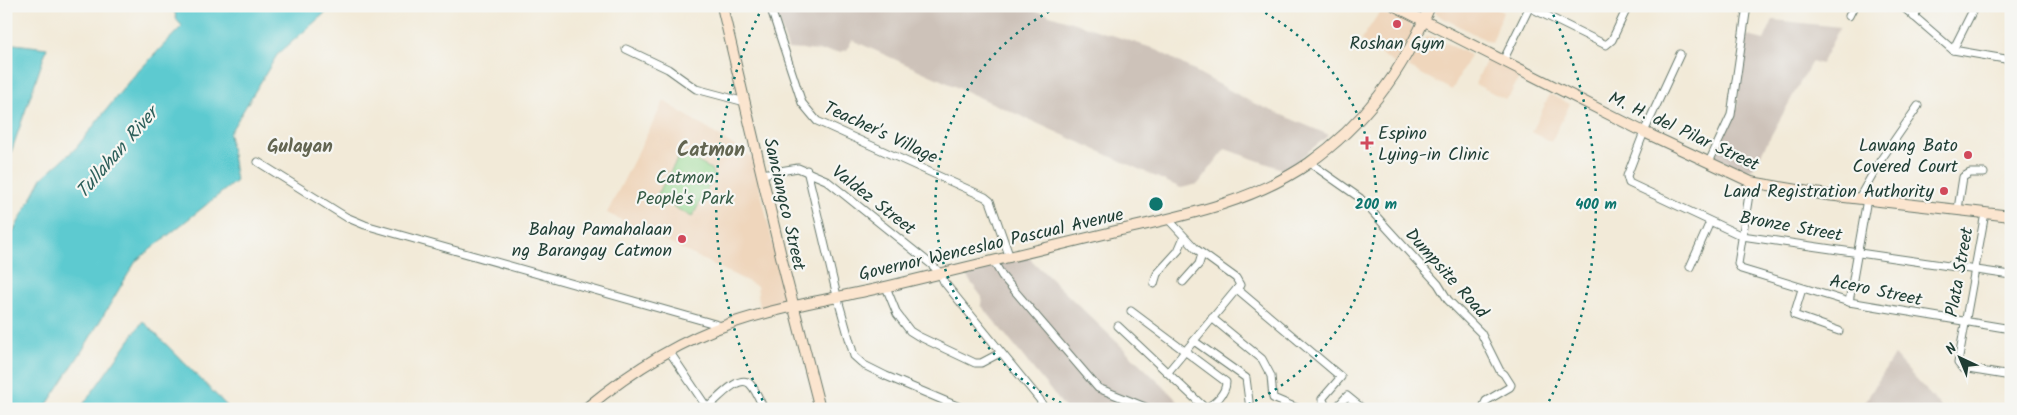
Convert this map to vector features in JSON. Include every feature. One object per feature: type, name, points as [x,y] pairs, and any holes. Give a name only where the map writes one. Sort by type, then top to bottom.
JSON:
[{"type":"main road","name":"Sanciangco Street","points":[[722,6],[793,307],[820,409]]},
{"type":"main road","name":"M. H. del Pilar Street","points":[[1394,6],[1644,132],[1752,182],[2011,216]]},
{"type":"main road","name":"Governor Wenceslao Pascual Avenue","points":[[585,409],[628,375],[669,351],[722,326],[837,296],[886,287],[994,262],[1242,199],[1310,163],[1351,127],[1372,105],[1406,59],[1430,6]]},
{"type":"street","name":"Teacher's Village","points":[[770,6],[802,103],[808,113],[817,121],[985,197],[993,207],[1010,258]]},
{"type":"street","points":[[1503,61],[1529,7],[1606,44],[1612,40],[1628,6]]},
{"type":"street","points":[[1709,162],[1731,115],[1746,6]]},
{"type":"street","points":[[1849,16],[1854,6]]},
{"type":"street","points":[[1902,6],[1953,50],[2011,60]]},
{"type":"street","points":[[1914,17],[1919,6]]},
{"type":"street","points":[[1953,50],[1975,6]]},
{"type":"street","points":[[626,49],[668,68],[696,89],[716,96],[744,102]]},
{"type":"street","name":"Bronze Street","points":[[1680,54],[1644,132],[1627,176],[1629,183],[1742,236],[2011,275]]},
{"type":"street","points":[[1849,302],[1858,253],[1863,198],[1880,161],[1918,106]]},
{"type":"street","points":[[258,162],[339,212],[365,225],[722,326]]},
{"type":"street","name":"Dumpsite Road","points":[[1310,163],[1360,198],[1438,284],[1448,300],[1480,332],[1500,372],[1504,374],[1511,386],[1486,401],[1484,409]]},
{"type":"street","name":"Valdez Street","points":[[762,174],[798,168],[807,170],[826,180],[932,265],[1000,353],[1040,400],[1044,409]]},
{"type":"street","points":[[807,170],[851,349],[858,360],[894,380],[964,409]]},
{"type":"street","points":[[1958,209],[1963,177],[1970,173],[1984,173]]},
{"type":"street","points":[[1742,236],[1752,182]]},
{"type":"street","name":"Plata Street","points":[[1985,213],[1958,363],[1962,368],[2011,376]]},
{"type":"street","points":[[1168,219],[1202,254],[1236,278],[1240,285],[1168,372]]},
{"type":"street","points":[[1690,267],[1710,222]]},
{"type":"street","name":"Acero Street","points":[[1742,236],[1738,267],[1849,302],[2011,329]]},
{"type":"street","points":[[1154,284],[1156,274],[1178,251],[1184,237]]},
{"type":"street","points":[[1183,282],[1199,264],[1202,254]]},
{"type":"street","points":[[994,262],[1002,276],[1098,388],[1150,409]]},
{"type":"street","points":[[886,287],[902,322],[918,336],[974,363],[981,363],[1000,353]]},
{"type":"street","points":[[1802,288],[1794,315],[1839,331]]},
{"type":"street","points":[[1237,289],[1341,378],[1322,399],[1324,402],[1319,409],[1316,407],[1315,409]]},
{"type":"street","points":[[1118,326],[1204,408],[1220,397],[1226,382],[1131,311]]},
{"type":"street","points":[[1212,318],[1262,358],[1271,376],[1273,398],[1299,409]]},
{"type":"street","points":[[1194,341],[1246,378],[1250,409]]},
{"type":"street","points":[[669,351],[708,408],[732,386],[739,381],[745,380],[751,385],[764,409]]},
{"type":"street","points":[[1335,409],[1347,396],[1363,409]]},
{"type":"shaded area","points":[[775,6],[1022,6],[1155,49],[1251,102],[1329,135],[1285,170],[1225,149],[1198,184],[1181,188],[852,40],[847,50],[839,52],[788,49]]},
{"type":"shaded area","points":[[1435,6],[1460,6],[1469,10],[1471,6],[1492,6],[1503,12],[1492,43],[1441,17],[1435,12]]},
{"type":"shaded area","points":[[1383,7],[1408,21],[1415,31],[1395,64],[1361,40]]},
{"type":"shaded area","points":[[1773,20],[1840,27],[1821,64],[1812,61],[1752,170],[1743,170],[1714,156],[1737,108],[1744,35],[1764,40]]},
{"type":"shaded area","points":[[1428,36],[1434,37],[1470,55],[1452,90],[1408,67],[1423,40]]},
{"type":"shaded area","points":[[1489,55],[1522,72],[1510,95],[1505,99],[1475,84]]},
{"type":"shaded area","points":[[1550,94],[1570,104],[1551,142],[1532,132]]},
{"type":"shaded area","points":[[664,101],[753,158],[786,301],[760,309],[757,286],[607,213]]},
{"type":"shaded area","points":[[1028,257],[1185,409],[1066,409],[981,305],[982,297],[964,273]]},
{"type":"shaded area","points":[[1894,355],[1943,409],[1861,409]]},
{"type":"green space","name":"Catmon People's Park","points":[[681,153],[711,169],[714,177],[692,217],[656,197]]},
{"type":"water","name":"Tullahan River","points":[[174,6],[333,6],[277,55],[229,134],[236,181],[136,261],[82,351],[44,409],[6,409],[6,245],[42,178],[76,148],[130,80],[182,26],[176,19]]},
{"type":"water","points":[[6,43],[47,48],[6,167]]},
{"type":"water","points":[[143,321],[230,409],[80,409]]},
{"type":"place","name":"Roshan Gym","points":[[1397,24]]},
{"type":"place","name":"Espino Lying-in Clinic","points":[[1367,143]]},
{"type":"place","name":"Lawang Bato Covered Court","points":[[1968,155]]},
{"type":"place","name":"Land Registration Authority","points":[[1944,191]]},
{"type":"place","name":"Bahay Pamahalaan ng Barangay Catmon","points":[[682,239]]},
{"type":"district","name":"Gulayan","points":[[300,145]]},
{"type":"district","name":"Catmon","points":[[711,149]]}]
